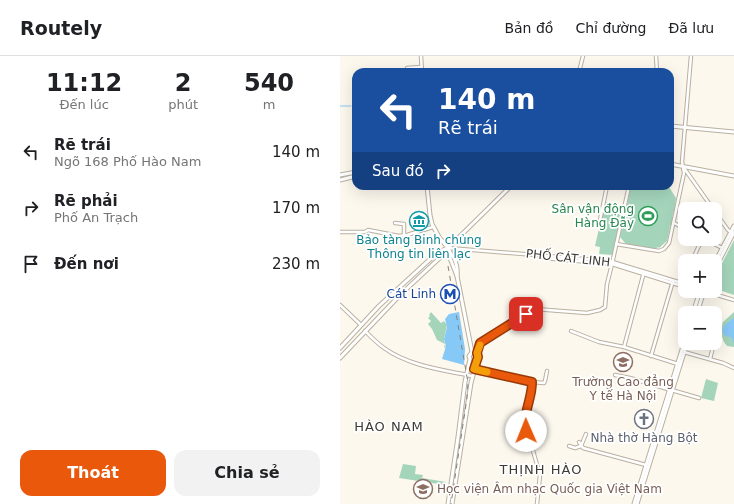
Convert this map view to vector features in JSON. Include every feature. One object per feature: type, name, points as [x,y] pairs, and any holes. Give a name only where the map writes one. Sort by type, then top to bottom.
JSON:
[{"type":"main road","points":[[674,126],[734,132]]},
{"type":"main road","points":[[674,165],[734,176]]},
{"type":"main road","points":[[340,176],[352,173]]},
{"type":"main road","points":[[340,180],[352,177]]},
{"type":"main road","points":[[427,190],[430,216],[433,227],[448,248],[457,276]]},
{"type":"main road","points":[[340,358],[364,331],[444,254],[448,248],[507,190]]},
{"type":"main road","points":[[722,255],[733,233],[734,226]]},
{"type":"main road","points":[[719,254],[733,233]]},
{"type":"main road","points":[[340,348],[379,306],[435,254],[442,246],[441,239]]},
{"type":"main road","points":[[435,254],[448,248]]},
{"type":"main road","points":[[455,262],[458,255],[463,252]]},
{"type":"main road","points":[[444,254],[450,253]]},
{"type":"main road","points":[[448,504],[460,415],[469,368],[469,356],[472,352],[454,257],[450,253]]},
{"type":"main road","points":[[400,287],[404,291]]},
{"type":"main road","points":[[636,504],[682,350]]},
{"type":"main road","points":[[452,504],[472,376],[478,357],[477,353],[472,352]]},
{"type":"main road","points":[[679,364],[684,352]]},
{"type":"main road","points":[[470,359],[473,361],[476,360]]},
{"type":"main road","points":[[469,368],[474,369]]},
{"type":"main road","points":[[460,415],[466,416]]},
{"type":"main road","points":[[455,457],[460,457]]},
{"type":"main road","points":[[448,498],[453,499]]},
{"type":"street","points":[[407,68],[421,67],[421,56]]},
{"type":"street","points":[[580,68],[583,56]]},
{"type":"street","points":[[656,56],[657,68]]},
{"type":"street","points":[[616,244],[654,251],[662,250],[670,243],[684,173],[682,162],[691,56]]},
{"type":"street","points":[[683,166],[708,202]]},
{"type":"street","points":[[600,220],[606,190]]},
{"type":"street","points":[[477,353],[480,343],[536,309],[587,313],[600,310],[605,306],[607,284],[613,263],[628,190]]},
{"type":"street","points":[[722,220],[733,233]]},
{"type":"street","points":[[395,223],[404,224],[404,236]]},
{"type":"street","points":[[674,224],[678,226]]},
{"type":"street","points":[[340,232],[365,232],[368,230],[404,236],[433,227]]},
{"type":"street","points":[[718,246],[722,248]]},
{"type":"street","name":"PHỐ CÁT LINH","points":[[448,248],[613,263],[678,284]]},
{"type":"street","points":[[624,347],[644,272]]},
{"type":"street","points":[[651,356],[673,282]]},
{"type":"street","name":"PHỐ CÁT LINH","points":[[673,282],[678,282]]},
{"type":"street","points":[[722,297],[734,300]]},
{"type":"street","points":[[340,305],[361,325]]},
{"type":"street","points":[[364,331],[383,348],[404,359],[418,364],[472,376]]},
{"type":"street","points":[[572,331],[599,342],[624,347],[679,364]]},
{"type":"street","points":[[710,359],[712,350]]},
{"type":"street","points":[[684,352],[723,363],[734,368]]},
{"type":"street","points":[[474,369],[532,382],[544,383],[547,371]]},
{"type":"street","points":[[615,375],[699,398]]},
{"type":"street","points":[[532,382],[532,390],[528,401],[525,423],[540,474],[537,504]]},
{"type":"street","points":[[581,446],[586,434]]},
{"type":"street","points":[[579,442],[581,446]]},
{"type":"street","points":[[570,446],[575,448],[581,446],[647,465]]},
{"type":"green space","name":"Sân vận động Hàng Đẫy","points":[[630,190],[671,190],[676,198],[667,241],[659,248],[658,247],[654,250],[626,244],[620,237]]},
{"type":"green space","points":[[605,202],[623,206],[613,255],[599,254],[600,247],[595,246]]},
{"type":"green space","points":[[734,240],[734,295],[722,291],[722,263]]},
{"type":"green space","points":[[431,312],[441,323],[444,321],[447,325],[444,339],[446,348],[444,347],[445,344],[437,340],[428,324],[431,321],[428,318]]},
{"type":"green space","points":[[734,312],[734,347],[727,346],[724,342],[722,336],[723,322]]},
{"type":"green space","points":[[706,379],[718,383],[714,401],[701,398]]},
{"type":"green space","points":[[403,464],[416,466],[415,474],[423,475],[422,478],[446,482],[445,485],[399,478]]},
{"type":"water","points":[[459,312],[465,349],[464,365],[442,359],[446,346],[444,339],[447,327],[445,319],[449,314]]},
{"type":"water","points":[[734,318],[734,344],[732,338],[724,335],[722,329]]},
{"type":"waterway","points":[[340,106],[351,106]]},
{"type":"railway","points":[[448,266],[468,383],[451,504]]},
{"type":"slow traffic","points":[[480,345],[477,353],[478,358],[474,369],[487,372]]},
{"type":"place","name":"Sân vận động Hàng Đẫy","points":[[648,216]]},
{"type":"place","name":"Bảo tàng Binh chủng Thông tin liên lạc","points":[[419,221]]},
{"type":"place","name":"Cát Linh","points":[[450,294]]},
{"type":"place","name":"Trường Cao đẳng Y tế Hà Nội","points":[[623,362]]},
{"type":"place","name":"Nhà thờ Hàng Bột","points":[[644,419]]},
{"type":"place","name":"Học viện Âm nhạc Quốc gia Việt Nam","points":[[423,489]]},
{"type":"district","name":"HÀO NAM","points":[[389,426]]},
{"type":"district","name":"THỊNH HÀO","points":[[541,469]]},
{"type":"route","points":[[526,314],[480,343],[477,353],[478,358],[474,369],[532,382],[532,390],[528,401],[526,414],[526,431]]}]
